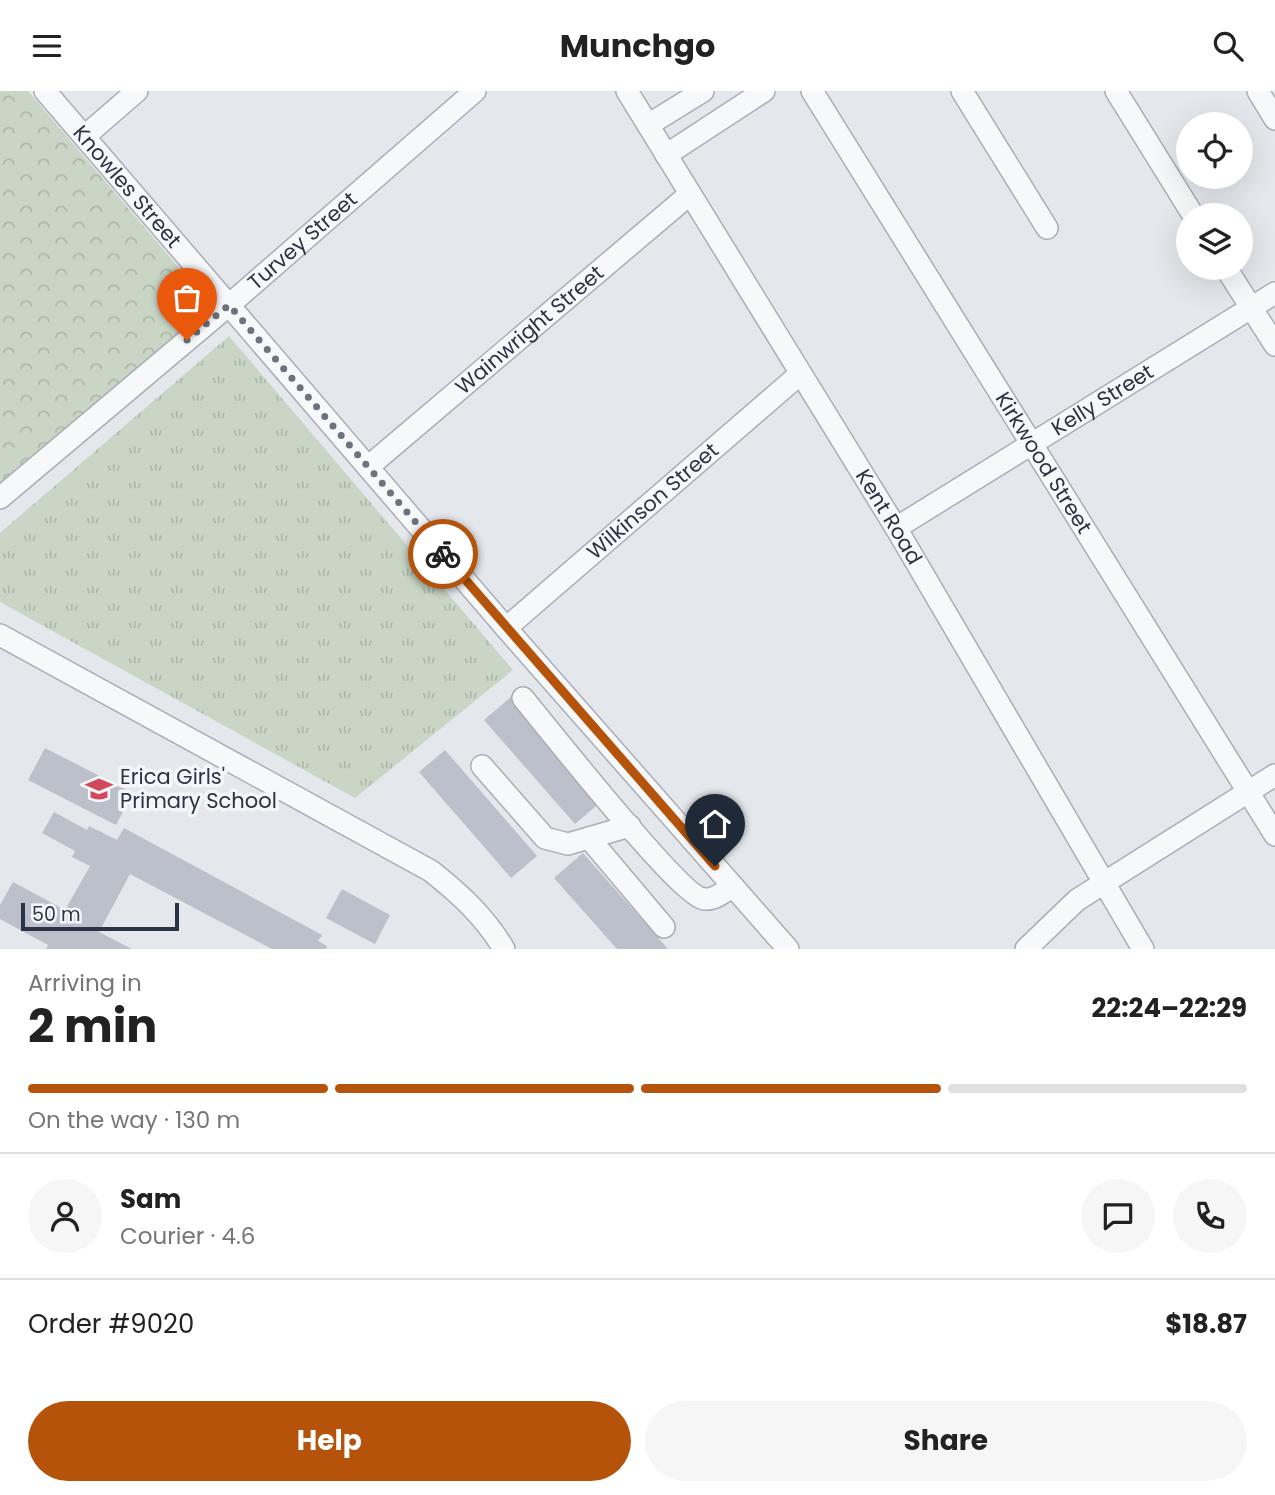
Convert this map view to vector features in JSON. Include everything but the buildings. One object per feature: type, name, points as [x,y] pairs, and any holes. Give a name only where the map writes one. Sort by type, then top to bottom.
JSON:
[{"type":"street","name":"Knowles Street","points":[[45,91],[506,628],[788,949]]},
{"type":"street","points":[[85,136],[137,91]]},
{"type":"street","name":"Turvey Street","points":[[0,498],[229,305],[475,91]]},
{"type":"street","name":"Kent Road","points":[[627,91],[896,528],[1143,949]]},
{"type":"street","points":[[648,125],[703,91]]},
{"type":"street","points":[[666,155],[764,91]]},
{"type":"street","name":"Kirkwood Street","points":[[812,91],[1275,835]]},
{"type":"street","points":[[962,91],[1047,228]]},
{"type":"street","points":[[1116,91],[1186,203]]},
{"type":"street","points":[[1258,91],[1275,118]]},
{"type":"street","name":"Wainwright Street","points":[[368,467],[690,194]]},
{"type":"street","points":[[1234,280],[1275,345]]},
{"type":"street","name":"Kelly Street","points":[[896,528],[1275,293]]},
{"type":"street","name":"Wilkinson Street","points":[[506,628],[800,374]]},
{"type":"street","points":[[0,635],[431,871],[460,894],[504,949]]},
{"type":"street","points":[[523,698],[630,826],[694,895],[705,899],[717,897],[733,886]]},
{"type":"street","points":[[482,766],[545,838],[568,844],[630,826]]},
{"type":"street","points":[[1026,949],[1061,914],[1103,882],[1275,775]]},
{"type":"street","points":[[589,838],[664,927]]},
{"type":"green space","points":[[0,91],[28,91],[215,310],[0,495]]},
{"type":"green space","points":[[229,336],[513,670],[355,798],[0,602],[0,533]]},
{"type":"way so far","points":[[187,340],[229,305],[443,554]]},
{"type":"place","name":"Erica Girls' Primary School","points":[[99,789]]},
{"type":"route","points":[[443,554],[715,866]]}]
